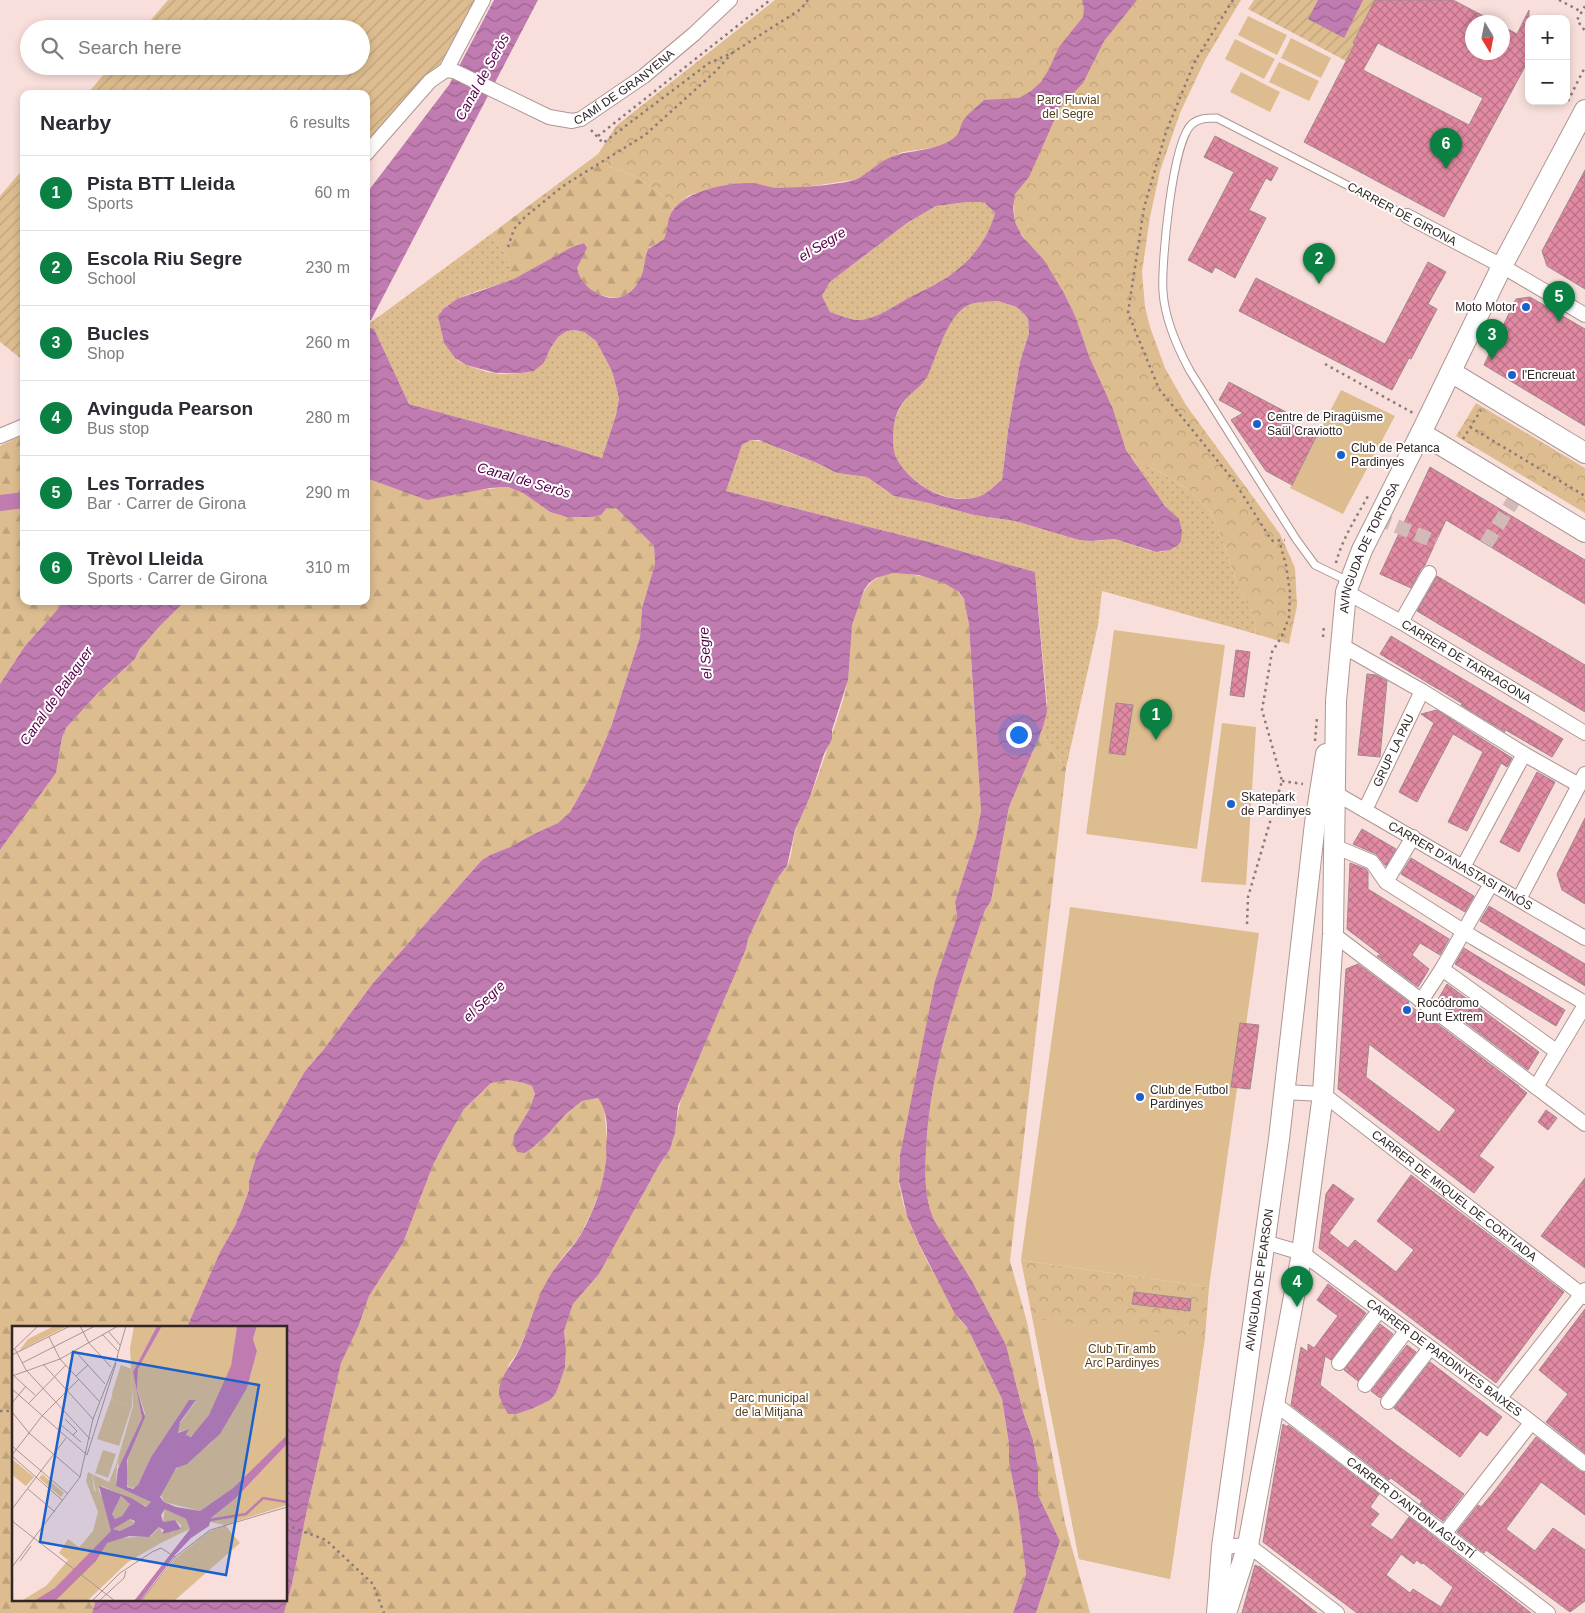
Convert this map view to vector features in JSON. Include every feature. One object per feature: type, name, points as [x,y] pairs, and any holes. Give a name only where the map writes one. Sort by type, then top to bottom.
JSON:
[{"type":"street","points":[[370,149],[430,81],[450,70],[483,0]]},
{"type":"street","name":"CAMÍ DE GRANYENA","points":[[450,70],[549,117],[572,121],[581,119],[644,76],[694,34],[730,0]]},
{"type":"street","name":"AVINGUDA DE TORTOSA","points":[[1320,788],[1336,701],[1348,587],[1362,550],[1502,266],[1585,110]]},
{"type":"street","name":"CARRER DE GIRONA","points":[[1407,216],[1502,266],[1585,315]]},
{"type":"street","points":[[1451,372],[1585,453]]},
{"type":"street","points":[[1424,427],[1454,453],[1585,532]]},
{"type":"street","points":[[0,436],[20,428]]},
{"type":"street","points":[[1401,622],[1429,573]]},
{"type":"street","name":"CARRER DE TARRAGONA","points":[[1348,587],[1401,622],[1585,733]]},
{"type":"street","points":[[1341,645],[1422,691],[1524,754],[1582,780],[1519,899]]},
{"type":"street","name":"GRUP LA PAU","points":[[1365,810],[1422,691]]},
{"type":"street","points":[[1463,867],[1524,754]]},
{"type":"street","points":[[1226,1613],[1248,1545],[1302,1253],[1323,1094],[1332,942],[1334,846],[1320,788]]},
{"type":"street","name":"CARRER D'ANASTASI PINÓS","points":[[1320,788],[1365,810],[1585,938]]},
{"type":"street","name":"AVINGUDA DE PEARSON","points":[[1217,1613],[1222,1547],[1265,1242],[1320,788]]},
{"type":"street","points":[[1386,882],[1412,837]]},
{"type":"street","points":[[1334,846],[1372,862],[1386,882],[1463,931],[1585,1004],[1536,1087]]},
{"type":"street","points":[[1421,1001],[1442,969],[1491,884]]},
{"type":"street","points":[[1306,905],[1332,942],[1421,1001],[1585,1124]]},
{"type":"street","points":[[1301,945],[1308,940],[1316,938],[1332,942]]},
{"type":"street","points":[[1442,969],[1556,1051]]},
{"type":"street","points":[[1284,1092],[1323,1094]]},
{"type":"street","name":"CARRER DE MIQUEL DE CORTIADA","points":[[1323,1094],[1584,1294]]},
{"type":"street","points":[[1265,1242],[1302,1253]]},
{"type":"street","name":"CARRER DE PARDINYES BAIXES","points":[[1302,1253],[1499,1398],[1585,1464]]},
{"type":"street","points":[[1499,1398],[1584,1294]]},
{"type":"street","points":[[1339,1364],[1380,1311]]},
{"type":"street","points":[[1364,1385],[1407,1330]]},
{"type":"street","points":[[1388,1402],[1430,1348]]},
{"type":"street","name":"CARRER D'ANTONI AGUSTÍ","points":[[1274,1403],[1548,1613]]},
{"type":"street","points":[[1445,1534],[1531,1422]]},
{"type":"street","points":[[1222,1547],[1248,1545],[1337,1613]]},
{"type":"lane","name":"CARRER DE GIRONA","points":[[1296,539],[1190,372],[1176,345],[1167,313],[1163,293],[1163,274],[1170,195],[1179,152],[1186,132],[1191,125],[1202,118],[1217,118],[1407,216]]},
{"type":"lane","points":[[1296,539],[1315,565],[1348,587]]},
{"type":"path","points":[[770,0],[598,136],[603,143],[709,63],[732,53],[801,9],[808,0]]},
{"type":"path","points":[[1233,0],[1195,62],[1166,132],[1144,208],[1128,314],[1159,389],[1234,481],[1270,538],[1273,541],[1296,539]]},
{"type":"path","points":[[1559,0],[1582,12]]},
{"type":"path","points":[[1585,6],[1577,20],[1585,31]]},
{"type":"path","points":[[508,247],[514,229],[525,217],[563,186],[645,135],[717,70],[732,53]]},
{"type":"path","points":[[1326,364],[1424,427]]},
{"type":"path","points":[[1454,453],[1490,395]]},
{"type":"path","points":[[1470,428],[1585,496]]},
{"type":"path","points":[[1247,924],[1248,897],[1282,782],[1262,710],[1272,652],[1282,636],[1289,617],[1290,592],[1286,565],[1279,540]]},
{"type":"path","points":[[1282,782],[1320,788]]},
{"type":"path","points":[[288,1526],[326,1540],[373,1584],[384,1613]]},
{"type":"green space","points":[[168,0],[476,0],[440,64],[370,143],[370,90],[90,90],[103,75],[370,75],[370,20],[151,20]]},
{"type":"green space","name":"Parc Fluvial del Segre","points":[[775,0],[1241,0],[1205,60],[1180,113],[1160,171],[1150,217],[1142,272],[1145,307],[1165,368],[1186,405],[1280,534],[1295,568],[1297,606],[1289,644],[1256,634],[1253,614],[1238,587],[1221,536],[1210,511],[1189,490],[1155,469],[1134,461],[1126,450],[1113,409],[1089,356],[1076,318],[1064,293],[1044,260],[1020,232],[1015,222],[1013,199],[931,148],[903,152],[877,165],[867,174],[853,180],[799,188],[775,188],[755,184],[741,184],[696,193],[688,196],[676,206],[653,188],[630,174],[610,167],[598,154],[616,126]]},
{"type":"green space","points":[[1254,0],[1375,0],[1353,42],[1363,48],[1346,61],[1248,9]]},
{"type":"green space","points":[[1248,16],[1287,35],[1277,55],[1238,35]]},
{"type":"green space","points":[[1291,38],[1331,58],[1321,78],[1281,58]]},
{"type":"green space","points":[[1235,39],[1275,59],[1264,79],[1225,59]]},
{"type":"green space","points":[[1279,62],[1319,81],[1309,101],[1269,82]]},
{"type":"green space","points":[[1241,72],[1280,92],[1270,112],[1230,92]]},
{"type":"green space","points":[[598,154],[610,167],[630,174],[653,188],[676,206],[673,209],[664,239],[647,250],[644,271],[640,279],[631,291],[621,297],[604,296],[588,288],[578,276],[577,269],[586,248],[584,243],[565,251],[510,281],[510,261],[491,234]]},
{"type":"green space","points":[[20,173],[20,358],[0,342],[0,196]]},
{"type":"green space","points":[[984,202],[995,213],[980,245],[956,271],[872,318],[856,320],[830,312],[822,296],[830,282],[907,223],[936,206]]},
{"type":"green space","points":[[491,234],[510,261],[510,281],[464,296],[440,312],[440,324],[444,343],[458,361],[466,365],[500,374],[521,373],[534,371],[544,363],[558,337],[567,331],[584,332],[596,341],[612,371],[619,398],[616,415],[602,458],[409,404],[374,329],[370,328],[370,323]]},
{"type":"green space","points":[[998,301],[1017,307],[1028,318],[1029,333],[1020,362],[1008,430],[1002,480],[980,496],[966,499],[954,498],[931,491],[911,477],[903,468],[894,451],[894,425],[900,407],[926,377],[944,335],[958,312],[973,304]]},
{"type":"green space","name":"Club de Petanca Pardinyes","points":[[1341,390],[1395,416],[1343,514],[1290,488]]},
{"type":"green space","points":[[1476,403],[1585,468],[1585,513],[1456,436]]},
{"type":"green space","points":[[20,436],[20,605],[61,605],[25,646],[0,684],[0,446]]},
{"type":"green space","points":[[751,440],[767,442],[837,473],[867,477],[894,496],[974,515],[1015,521],[1079,540],[1115,539],[1151,551],[1161,552],[1174,548],[1172,513],[1158,497],[1134,461],[1155,469],[1189,490],[1210,511],[1221,536],[1238,587],[1253,614],[1256,634],[1102,591],[1098,625],[1066,768],[1049,747],[1042,730],[1047,703],[1035,572],[929,542],[726,491],[742,445]]},
{"type":"green space","points":[[370,479],[419,496],[508,487],[523,493],[550,512],[567,517],[593,517],[601,515],[607,508],[616,508],[654,546],[655,564],[642,608],[640,637],[611,727],[589,779],[570,812],[558,823],[482,860],[373,983],[324,1049],[305,1071],[257,1154],[249,1181],[249,1190],[242,1209],[235,1226],[220,1252],[187,1326],[12,1326],[12,1600],[96,1600],[92,1613],[0,1613],[0,850],[56,773],[62,738],[66,728],[97,694],[135,659],[139,650],[181,605],[370,605]]},
{"type":"green space","name":"Parc municipal de la Mitjana","points":[[893,573],[921,576],[932,578],[950,586],[958,591],[963,598],[969,625],[981,811],[976,837],[955,902],[957,917],[935,982],[900,1155],[899,1180],[902,1201],[915,1236],[960,1320],[967,1327],[1002,1399],[1009,1444],[1009,1462],[1018,1508],[1026,1574],[1013,1613],[284,1613],[341,1362],[359,1325],[369,1296],[403,1243],[433,1165],[445,1142],[464,1109],[491,1083],[508,1080],[532,1086],[535,1094],[529,1110],[514,1135],[525,1153],[547,1135],[566,1114],[582,1101],[598,1098],[604,1105],[607,1159],[602,1185],[579,1237],[548,1279],[523,1340],[516,1355],[509,1364],[500,1399],[508,1414],[534,1408],[549,1400],[556,1393],[565,1368],[566,1349],[564,1331],[573,1304],[599,1274],[669,1150],[674,1136],[682,1097],[746,949],[748,939],[774,884],[789,862],[797,825],[815,785],[844,697],[848,676],[852,624],[867,587],[877,578]]},
{"type":"green space","points":[[1114,630],[1225,645],[1197,849],[1086,834]]},
{"type":"green space","name":"Skatepark de Pardinyes","points":[[1222,723],[1256,727],[1246,885],[1201,882]]},
{"type":"green space","points":[[1042,730],[1049,747],[1066,768],[1010,1261],[1027,1322],[1065,1523],[1090,1613],[1036,1613],[1060,1541],[1038,1495],[1038,1468],[1033,1440],[1024,1415],[1006,1345],[972,1281],[934,1220],[928,1203],[925,1167],[933,1088],[947,1028],[985,910],[991,901],[1009,807]]},
{"type":"green space","name":"Club de Futbol Pardinyes","points":[[1070,907],[1259,933],[1209,1287],[1021,1260]]},
{"type":"green space","name":"Club Tir amb Arc Pardinyes","points":[[1021,1260],[1209,1287],[1205,1337],[1170,1579],[1079,1559]]},
{"type":"green space","name":"Club Tir amb Arc Pardinyes","points":[[1033,1319],[1205,1337],[1170,1579],[1079,1559]]},
{"type":"water","name":"Canal de Seròs","points":[[494,0],[538,0],[370,320],[370,189],[449,85]]},
{"type":"water","points":[[1082,0],[1137,0],[1104,41],[1083,83],[1060,107],[1029,177],[1015,194],[1013,208],[1015,222],[1022,236],[1044,260],[1064,293],[1113,409],[1126,450],[1165,506],[1179,519],[1182,531],[1181,541],[1178,545],[1170,550],[1156,552],[1115,539],[1079,540],[1015,521],[974,515],[894,496],[867,477],[837,473],[759,440],[751,440],[742,445],[726,491],[929,542],[1035,572],[1047,712],[1042,730],[1009,807],[991,901],[985,910],[947,1028],[933,1088],[925,1167],[928,1203],[934,1220],[972,1281],[1006,1345],[1024,1415],[1033,1440],[1038,1468],[1038,1495],[1060,1541],[1036,1613],[1013,1613],[1026,1574],[1018,1508],[1009,1462],[1009,1444],[1002,1399],[967,1327],[955,1314],[918,1242],[907,1216],[899,1181],[900,1155],[935,981],[957,917],[955,902],[976,837],[981,811],[969,625],[964,599],[959,592],[944,583],[919,575],[893,573],[876,578],[864,590],[852,625],[848,680],[832,730],[832,739],[824,754],[810,797],[795,830],[787,866],[775,882],[748,939],[746,949],[678,1106],[675,1133],[670,1149],[658,1167],[599,1274],[573,1304],[564,1331],[566,1349],[565,1368],[556,1393],[550,1400],[534,1408],[516,1414],[508,1414],[500,1399],[499,1390],[503,1376],[521,1347],[543,1288],[555,1268],[580,1236],[593,1209],[600,1190],[606,1159],[607,1128],[604,1109],[598,1098],[582,1101],[532,1148],[525,1153],[517,1152],[513,1143],[514,1135],[529,1110],[535,1094],[532,1086],[508,1080],[491,1083],[464,1109],[445,1142],[433,1165],[403,1243],[369,1296],[359,1325],[341,1363],[288,1598],[288,1326],[187,1326],[220,1252],[235,1226],[242,1209],[249,1190],[249,1181],[257,1154],[305,1071],[324,1049],[373,983],[482,860],[558,823],[570,812],[589,779],[611,727],[640,637],[642,608],[655,564],[654,546],[616,508],[607,508],[601,515],[593,517],[567,517],[550,512],[523,493],[508,487],[490,488],[427,500],[370,479],[370,328],[374,329],[409,404],[602,458],[616,415],[619,398],[612,371],[596,341],[584,332],[567,331],[558,337],[544,363],[534,371],[496,373],[466,365],[455,358],[444,343],[438,316],[443,309],[457,299],[514,279],[570,248],[584,243],[587,248],[577,268],[583,282],[603,296],[618,298],[625,295],[636,286],[640,279],[648,249],[664,239],[673,210],[687,198],[708,189],[740,183],[753,183],[779,188],[851,181],[861,177],[889,158],[946,143],[958,134],[965,118],[984,100],[1019,98],[1041,82],[1059,47],[1083,17],[1084,8]],"holes":[[[984,202],[995,213],[991,225],[980,245],[956,271],[936,284],[871,318],[856,320],[830,312],[822,296],[830,282],[907,223],[936,206]],[[998,301],[1017,307],[1028,318],[1029,333],[1020,362],[1008,430],[1002,480],[980,496],[966,499],[954,499],[931,491],[911,477],[903,468],[894,452],[894,425],[900,407],[925,380],[948,328],[965,307],[981,302]]]},
{"type":"water","points":[[1318,0],[1363,0],[1344,38],[1308,19]]},
{"type":"water","name":"Canal de Balaguer","points":[[61,605],[181,605],[139,650],[135,659],[97,694],[66,728],[62,738],[56,773],[0,850],[0,684],[25,646]]},
{"type":"water","points":[[96,1600],[288,1600],[284,1613],[92,1613]]},
{"type":"building","points":[[1375,0],[1453,0],[1482,15],[1465,15],[1465,60],[1510,60],[1510,30],[1517,34],[1525,18],[1525,66],[1444,217],[1304,142],[1355,44],[1353,43]],"holes":[[[1378,43],[1483,98],[1469,125],[1363,70]]]},
{"type":"building","points":[[1215,136],[1278,168],[1271,181],[1266,178],[1249,210],[1266,218],[1235,278],[1215,267],[1212,273],[1188,260],[1234,172],[1204,157]]},
{"type":"building","points":[[1585,170],[1585,289],[1547,266],[1542,251]]},
{"type":"building","points":[[1428,262],[1446,272],[1428,304],[1437,309],[1411,359],[1409,358],[1392,390],[1239,311],[1256,278],[1385,344]]},
{"type":"building","points":[[1530,297],[1585,329],[1585,426],[1484,365],[1516,299]]},
{"type":"building","points":[[1229,382],[1286,412],[1283,420],[1316,437],[1292,485],[1266,471],[1231,420],[1243,413],[1219,400]]},
{"type":"building","points":[[1430,467],[1585,560],[1585,604],[1446,520],[1425,565],[1411,588],[1380,574]]},
{"type":"building","points":[[1437,576],[1585,665],[1585,712],[1417,611]]},
{"type":"building","points":[[1391,636],[1563,739],[1552,757],[1504,729],[1505,732],[1461,705],[1463,704],[1380,654]]},
{"type":"building","points":[[1236,650],[1250,652],[1244,697],[1230,695]]},
{"type":"building","points":[[1367,674],[1376,675],[1387,681],[1380,757],[1358,755]]},
{"type":"building","points":[[1116,703],[1133,705],[1125,755],[1109,753]]},
{"type":"building","points":[[1437,710],[1512,758],[1507,767],[1501,763],[1467,831],[1448,822],[1483,752],[1453,734],[1417,802],[1399,792],[1434,723],[1421,714]]},
{"type":"building","points":[[1537,772],[1555,782],[1519,852],[1500,842]]},
{"type":"building","points":[[1585,818],[1585,904],[1562,890],[1557,874]]},
{"type":"building","points":[[1362,829],[1396,849],[1386,866],[1376,854],[1353,844]]},
{"type":"building","points":[[1411,858],[1474,896],[1465,912],[1401,874]]},
{"type":"building","points":[[1350,863],[1366,869],[1368,872],[1368,889],[1449,939],[1440,955],[1420,943],[1412,955],[1429,969],[1418,987],[1377,956],[1381,955],[1347,929]]},
{"type":"building","points":[[1489,906],[1585,964],[1585,986],[1480,921]]},
{"type":"building","points":[[1464,948],[1565,1010],[1556,1026],[1455,964]]},
{"type":"building","points":[[1358,964],[1409,1002],[1408,1004],[1426,1018],[1427,1016],[1527,1093],[1479,1156],[1494,1167],[1474,1193],[1338,1089],[1346,969]],"holes":[[[1369,1044],[1456,1110],[1439,1132],[1366,1077]]]},
{"type":"building","points":[[1447,984],[1539,1052],[1528,1070],[1437,1001]]},
{"type":"building","points":[[1240,1023],[1259,1025],[1250,1089],[1231,1087]]},
{"type":"building","points":[[1546,1110],[1557,1118],[1548,1130],[1538,1122]]},
{"type":"building","points":[[1411,1175],[1564,1292],[1496,1383],[1319,1248],[1326,1194],[1333,1184],[1354,1199],[1329,1233],[1348,1248],[1355,1240],[1396,1272],[1414,1250],[1377,1221]]},
{"type":"building","points":[[1585,1178],[1585,1268],[1541,1236]]},
{"type":"building","points":[[1328,1284],[1366,1313],[1331,1360],[1325,1356],[1320,1385],[1398,1446],[1464,1494],[1443,1521],[1420,1504],[1422,1501],[1391,1478],[1389,1480],[1291,1405],[1301,1347],[1308,1352],[1308,1344],[1314,1348],[1338,1316],[1317,1300]]},
{"type":"building","points":[[1134,1292],[1191,1299],[1190,1311],[1132,1304]]},
{"type":"building","points":[[1585,1309],[1585,1453],[1546,1422],[1568,1394],[1539,1370]]},
{"type":"building","points":[[1380,1324],[1393,1334],[1358,1381],[1344,1370]]},
{"type":"building","points":[[1407,1345],[1416,1352],[1380,1398],[1371,1391]]},
{"type":"building","points":[[1430,1362],[1502,1417],[1487,1436],[1480,1431],[1460,1457],[1394,1408]]},
{"type":"building","points":[[1283,1424],[1287,1427],[1288,1425],[1379,1494],[1370,1507],[1379,1514],[1370,1525],[1392,1540],[1409,1517],[1531,1613],[1357,1613],[1263,1542]],"holes":[[[1401,1554],[1414,1564],[1416,1560],[1423,1563],[1453,1587],[1441,1607],[1413,1589],[1410,1593],[1386,1575]]]},
{"type":"building","points":[[1536,1437],[1585,1473],[1585,1515],[1541,1482],[1506,1529],[1535,1551],[1553,1528],[1585,1550],[1585,1601],[1570,1612],[1486,1550],[1484,1553],[1457,1532],[1478,1505],[1481,1507],[1492,1494]]},
{"type":"building","points":[[1255,1565],[1259,1566],[1317,1613],[1242,1613]]},
{"type":"waterway","points":[[0,503],[20,500]]},
{"type":"tunnel","points":[[1486,544],[1519,492]]},
{"type":"tunnel","points":[[1377,518],[1436,542]]},
{"type":"place","name":"Trèvol Lleida","points":[[1446,169]]},
{"type":"place","name":"Escola Riu Segre","points":[[1319,284]]},
{"type":"place","name":"Moto Motor","points":[[1526,307]]},
{"type":"place","name":"Les Torrades","points":[[1559,322]]},
{"type":"place","name":"Bucles","points":[[1492,360]]},
{"type":"place","name":"l'Encreuat","points":[[1512,375]]},
{"type":"place","name":"Centre de Piragüisme Saül Craviotto","points":[[1257,424]]},
{"type":"place","name":"Club de Petanca Pardinyes","points":[[1341,455]]},
{"type":"place","name":"Pista BTT Lleida","points":[[1156,740]]},
{"type":"place","name":"Skatepark de Pardinyes","points":[[1231,804]]},
{"type":"place","name":"Rocódromo Punt Extrem","points":[[1407,1010]]},
{"type":"place","name":"Club de Futbol Pardinyes","points":[[1140,1097]]},
{"type":"place","name":"Avinguda Pearson","points":[[1297,1307]]},
{"type":"water label","name":"el Segre","points":[[822,244]]},
{"type":"water label","name":"el Segre","points":[[705,653]]},
{"type":"water label","name":"el Segre","points":[[484,1001]]}]
